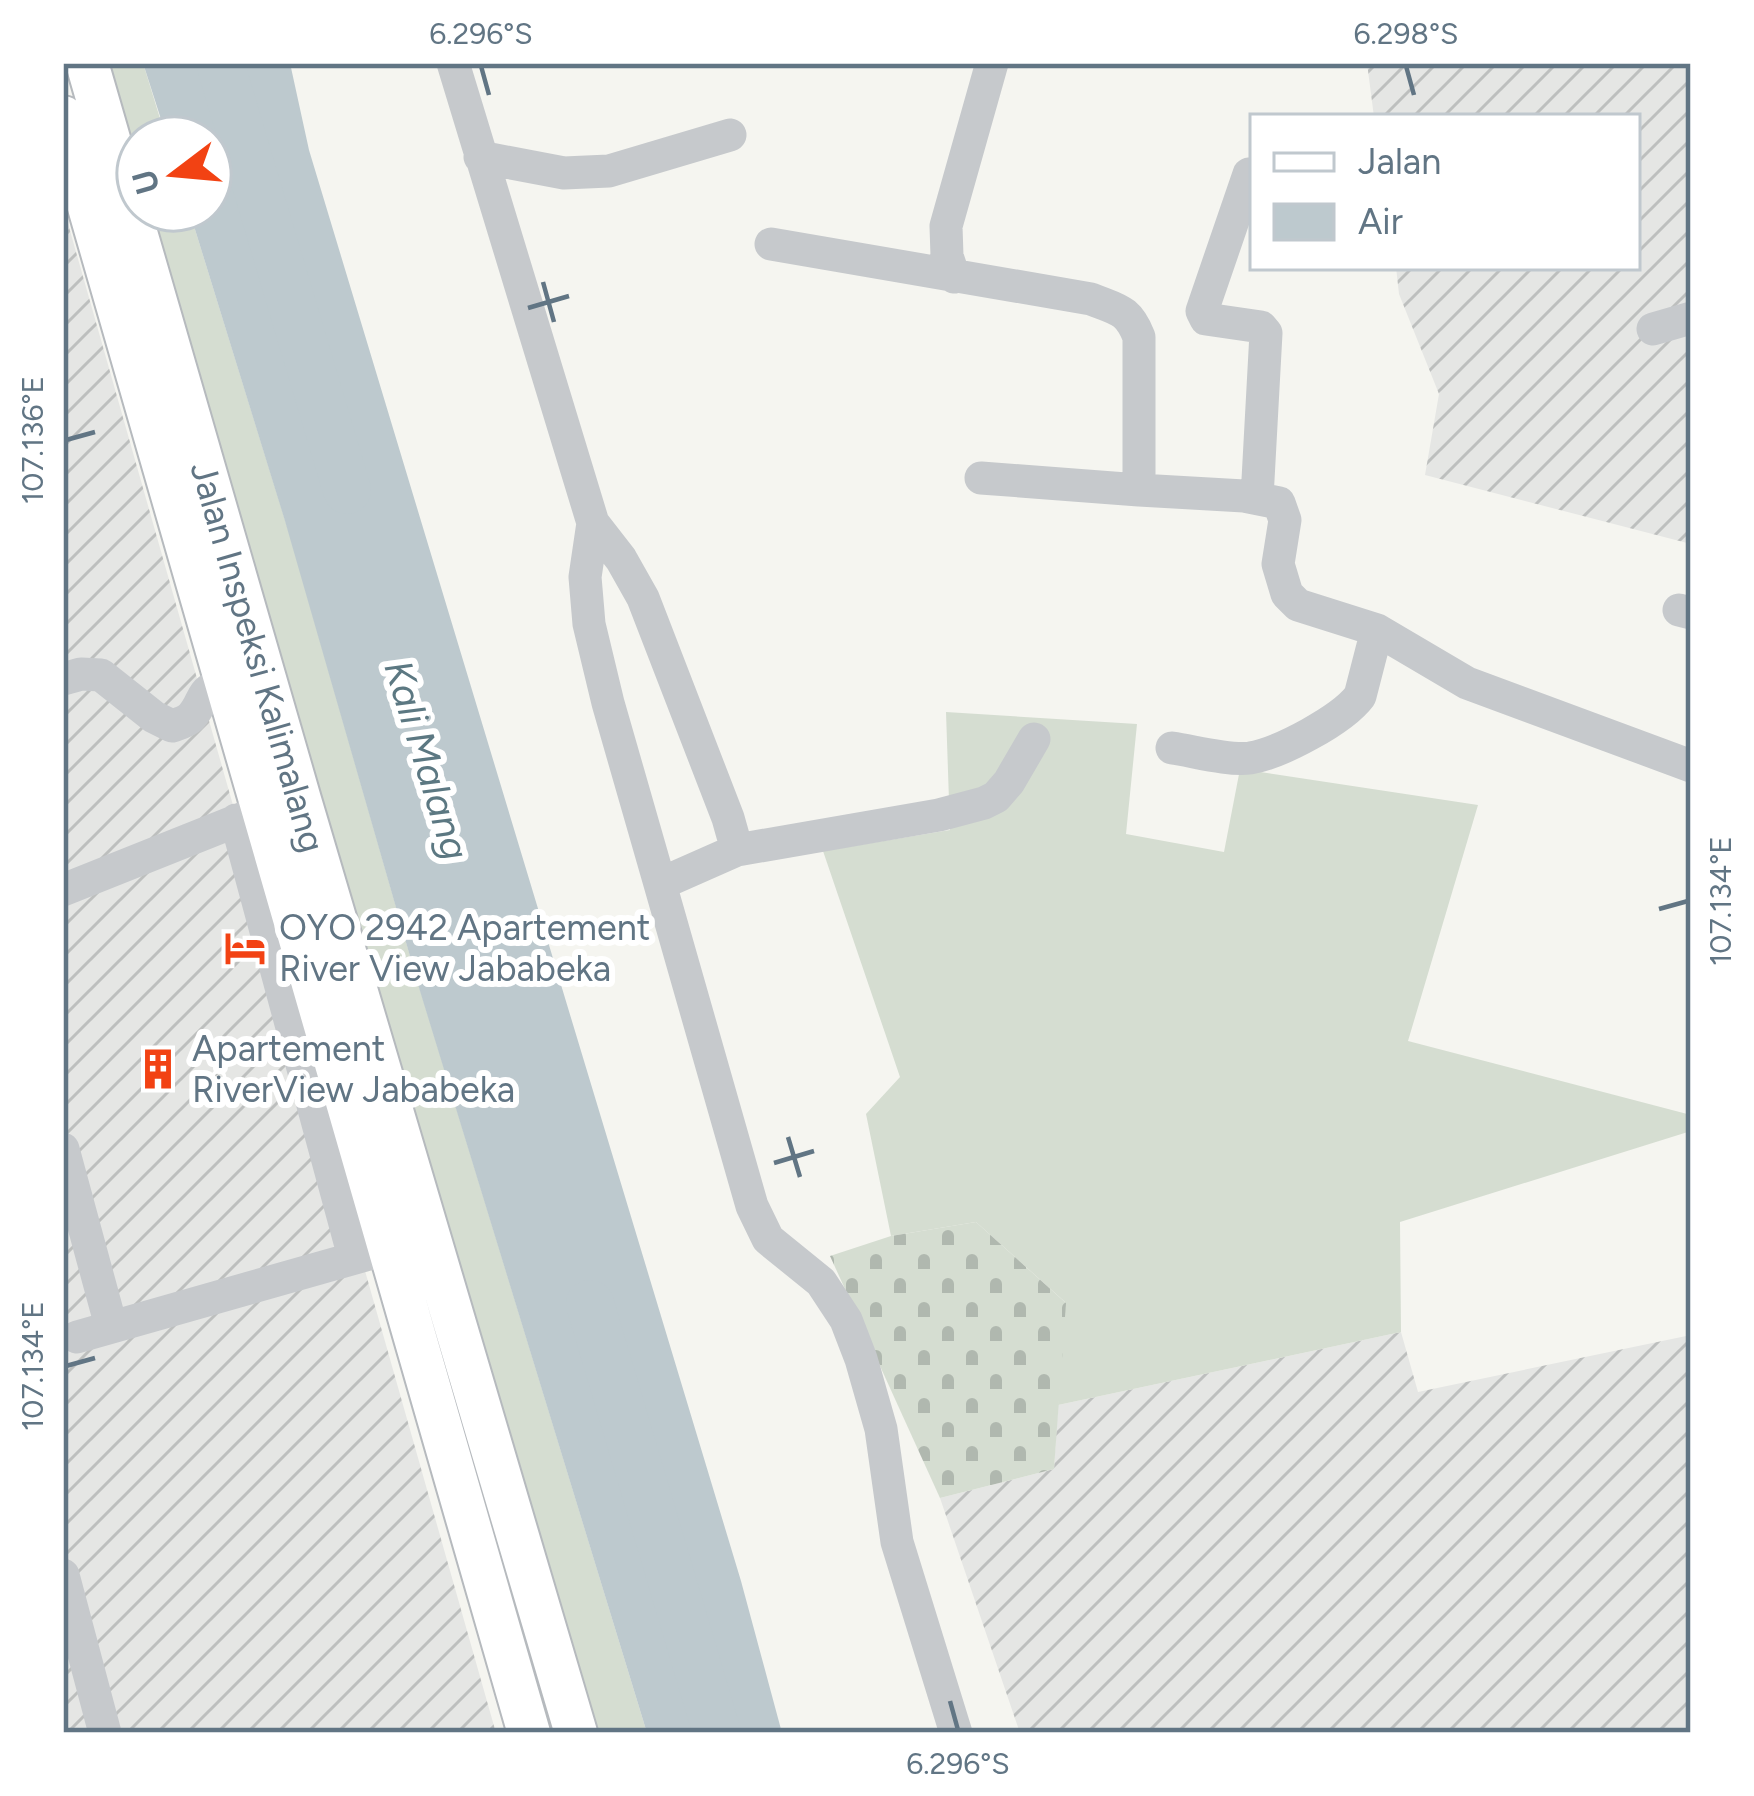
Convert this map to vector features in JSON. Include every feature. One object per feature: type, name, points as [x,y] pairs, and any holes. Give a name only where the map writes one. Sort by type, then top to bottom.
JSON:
[{"type":"main road","name":"Jalan Inspeksi Kalimalang","points":[[87,63],[576,1733]]},
{"type":"main road","name":"Jalan Inspeksi Kalimalang","points":[[63,118],[228,686],[250,815],[371,1253],[529,1733]]},
{"type":"street","points":[[453,63],[592,523],[621,559],[643,598],[737,850]]},
{"type":"street","points":[[954,277],[946,256],[946,226],[992,63]]},
{"type":"street","points":[[480,157],[564,173],[609,171],[730,135]]},
{"type":"street","points":[[1249,174],[1202,311],[1206,319],[1262,327],[1266,333],[1257,498]]},
{"type":"street","points":[[771,244],[1091,299],[1122,311],[1133,320],[1139,337],[1139,490]]},
{"type":"street","points":[[1653,329],[1691,318]]},
{"type":"street","points":[[981,478],[1279,503],[1284,512],[1278,564],[1287,594],[1298,605],[1377,630],[1467,683],[1691,766]]},
{"type":"street","points":[[592,523],[585,577],[589,624],[752,1207],[768,1239],[821,1282],[846,1320],[881,1429],[897,1542],[956,1733]]},
{"type":"street","points":[[1172,748],[1251,758],[1327,722],[1360,696],[1377,630]]},
{"type":"street","points":[[63,680],[81,674],[101,675],[172,726],[191,716],[207,690],[228,686]]},
{"type":"street","points":[[660,884],[737,850],[984,803],[1010,782],[1034,739]]},
{"type":"street","points":[[63,890],[250,815]]},
{"type":"street","points":[[63,1149],[111,1326]]},
{"type":"street","points":[[77,1337],[371,1253]]},
{"type":"street","points":[[63,1575],[104,1733]]},
{"type":"shaded area","points":[[1367,63],[1691,63],[1691,544],[1425,475],[1439,394],[1399,294],[1396,270],[1640,270],[1640,114],[1374,114]]},
{"type":"shaded area","points":[[63,206],[246,851],[496,1733],[63,1733]]},
{"type":"shaded area","points":[[1401,1332],[1418,1392],[1691,1335],[1691,1733],[1020,1733],[940,1498],[1054,1469],[1058,1405]]},
{"type":"green space","points":[[87,63],[143,63],[159,114],[114,114],[114,155]]},
{"type":"green space","points":[[137,234],[196,234],[647,1733],[576,1733]]},
{"type":"green space","points":[[946,712],[1137,724],[1126,834],[1224,852],[1240,769],[1478,805],[1408,1041],[1691,1115],[1691,1131],[1400,1222],[1401,1332],[1058,1405],[1065,1302],[976,1222],[891,1236],[866,1114],[900,1077],[823,851],[950,830]]},
{"type":"green space","points":[[976,1222],[1066,1303],[1054,1469],[940,1498],[830,1256],[891,1236]]},
{"type":"water","points":[[143,63],[290,63],[309,150],[741,1581],[782,1733],[647,1733],[420,991],[285,521],[196,234],[234,234],[234,114],[159,114]]},
{"type":"waterway","name":"Kali Malang","points":[[220,63],[347,490]]},
{"type":"waterway","name":"Kali Malang","points":[[590,1304],[717,1733]]},
{"type":"place","name":"OYO 2942 Apartement River View Jababeka","points":[[245,948]]},
{"type":"place","name":"Apartement RiverView Jababeka","points":[[158,1069]]}]
